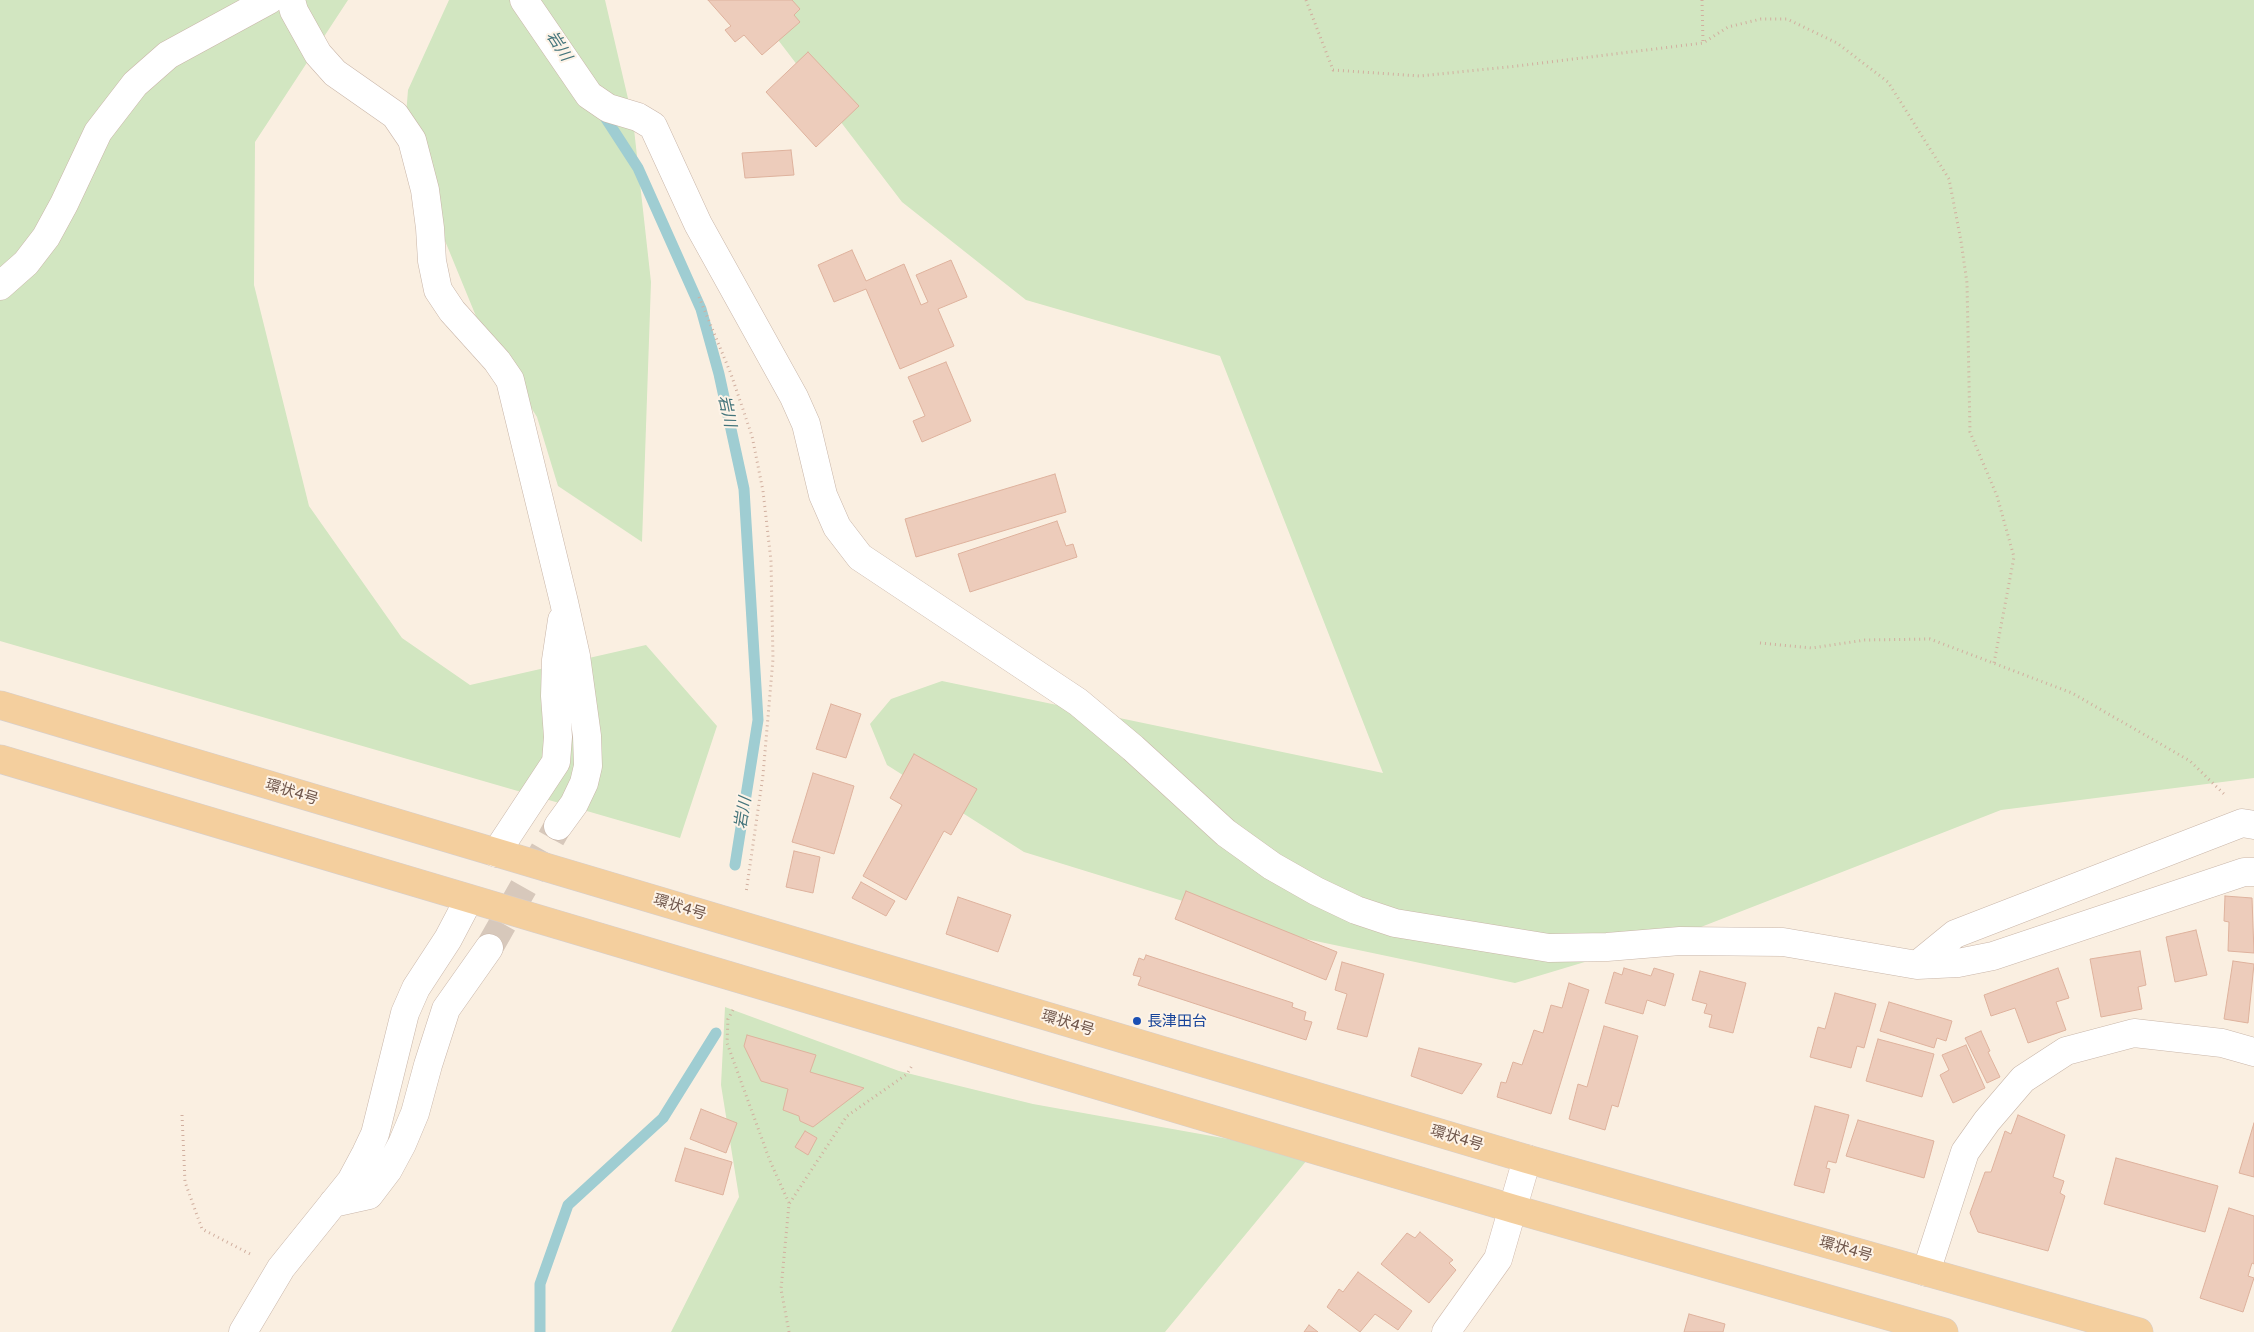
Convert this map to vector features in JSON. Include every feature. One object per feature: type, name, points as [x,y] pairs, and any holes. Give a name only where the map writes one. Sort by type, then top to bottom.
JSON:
[{"type":"main road","name":"環状4号","points":[[0,705],[1527,1159],[2139,1332]]},
{"type":"main road","points":[[0,759],[1514,1209],[1944,1332]]},
{"type":"street","points":[[0,286],[26,263],[46,237],[98,132],[135,84],[168,55],[269,0]]},
{"type":"street","points":[[292,0],[294,11],[318,54],[335,73],[395,115],[412,140],[425,190],[432,260],[438,290],[452,311],[497,361],[510,380],[576,656],[587,736],[588,766],[584,782],[574,804],[558,826]]},
{"type":"street","points":[[524,0],[589,94],[608,108],[638,117],[653,126],[698,224],[794,397],[806,424],[823,495],[836,528],[860,557],[1078,702],[1133,748],[1226,833],[1272,866],[1316,891],[1364,913],[1395,923],[1549,948],[1608,947],[1680,941],[1783,942],[1826,951],[1917,965],[1958,963],[1993,956],[2244,872],[2254,872]]},
{"type":"street","points":[[496,853],[556,762],[558,737],[555,696],[556,660],[564,602]]},
{"type":"street","points":[[1917,965],[1955,934],[2248,824]]},
{"type":"street","points":[[243,1332],[281,1268],[351,1181],[375,1134],[405,1013],[416,988],[448,939],[469,898]]},
{"type":"street","points":[[333,1203],[369,1195],[388,1170],[402,1144],[415,1112],[446,1009],[489,948]]},
{"type":"street","points":[[1926,1272],[1966,1152],[1987,1121],[2023,1079],[2066,1051],[2134,1033],[2222,1043],[2254,1052]]},
{"type":"street","points":[[1446,1332],[1498,1259],[1527,1159]]},
{"type":"path","points":[[1306,0],[1333,70],[1420,76],[1703,43],[1728,27],[1761,19],[1787,19],[1837,43],[1888,82],[1949,178],[1961,241],[1967,282],[1970,432],[1997,496],[2014,557],[1994,663]]},
{"type":"path","points":[[1702,0],[1703,43]]},
{"type":"path","points":[[698,295],[731,374],[752,436],[763,491],[771,561],[773,659],[763,775],[740,925]]},
{"type":"path","points":[[1760,643],[1812,648],[1865,640],[1930,639],[2072,693],[2190,761],[2234,804],[2248,824]]},
{"type":"path","points":[[746,981],[728,1019],[727,1043],[770,1161],[789,1204]]},
{"type":"path","points":[[789,1332],[781,1289],[789,1204],[847,1116],[907,1074],[929,1035]]},
{"type":"path","points":[[182,1114],[184,1182],[202,1229],[228,1244],[281,1268]]},
{"type":"green space","points":[[0,0],[348,0],[255,142],[254,285],[309,506],[402,638],[470,685],[646,645],[717,726],[680,838],[0,641]]},
{"type":"green space","points":[[449,0],[605,0],[633,120],[651,282],[642,542],[558,486],[537,417],[480,326],[404,141],[408,90]]},
{"type":"green space","points":[[752,0],[2254,0],[2254,778],[2001,810],[1701,927],[1515,983],[1306,939],[1024,852],[887,765],[870,724],[891,699],[942,681],[1383,773],[1220,356],[1026,300],[902,202],[759,15]]},
{"type":"green space","points":[[725,1007],[899,1071],[1033,1104],[1312,1154],[1165,1332],[671,1332],[739,1197],[721,1085]]},
{"type":"building","points":[[708,0],[792,0],[800,9],[794,15],[800,22],[762,55],[744,35],[735,42],[725,30],[731,26]]},
{"type":"building","points":[[808,52],[859,106],[816,147],[766,92]]},
{"type":"building","points":[[791,150],[794,175],[745,178],[742,153]]},
{"type":"building","points":[[852,250],[866,281],[904,264],[921,305],[928,302],[916,275],[951,260],[967,297],[938,309],[954,346],[900,369],[866,289],[834,302],[818,265]]},
{"type":"building","points":[[946,362],[971,421],[922,442],[913,421],[925,416],[908,377]]},
{"type":"building","points":[[1055,474],[1066,512],[916,557],[905,519]]},
{"type":"building","points":[[1057,521],[1066,546],[1073,544],[1077,557],[970,592],[958,554]]},
{"type":"building","points":[[831,704],[861,714],[846,758],[816,749]]},
{"type":"building","points":[[914,754],[977,789],[951,835],[944,831],[906,900],[863,876],[902,805],[890,798]]},
{"type":"building","points":[[813,773],[854,786],[834,854],[792,842]]},
{"type":"building","points":[[794,851],[820,857],[813,893],[786,887]]},
{"type":"building","points":[[861,882],[895,901],[886,916],[852,898]]},
{"type":"building","points":[[1186,891],[1337,952],[1326,980],[1175,919]]},
{"type":"building","points":[[2225,896],[2252,898],[2254,953],[2228,951],[2229,922],[2224,921]]},
{"type":"building","points":[[958,897],[1011,915],[998,952],[946,934]]},
{"type":"building","points":[[2196,930],[2207,975],[2175,982],[2166,937]]},
{"type":"building","points":[[2140,951],[2146,985],[2138,987],[2142,1009],[2101,1017],[2090,959]]},
{"type":"building","points":[[1146,955],[1293,1003],[1292,1007],[1306,1012],[1304,1020],[1312,1022],[1306,1040],[1138,985],[1141,977],[1133,975],[1139,958],[1144,960]]},
{"type":"building","points":[[2233,961],[2254,964],[2248,1023],[2224,1019]]},
{"type":"building","points":[[1342,962],[1384,974],[1367,1037],[1337,1029],[1347,994],[1335,990]]},
{"type":"building","points":[[1624,968],[1651,976],[1654,968],[1674,974],[1665,1006],[1647,1000],[1643,1014],[1605,1003],[1614,972],[1622,975]]},
{"type":"building","points":[[2058,968],[2069,998],[2056,1002],[2066,1030],[2028,1043],[2015,1008],[1991,1016],[1984,995]]},
{"type":"building","points":[[1700,971],[1746,983],[1733,1033],[1709,1027],[1712,1015],[1704,1013],[1707,1004],[1692,1000]]},
{"type":"building","points":[[1569,983],[1589,990],[1551,1114],[1497,1097],[1501,1082],[1506,1083],[1513,1062],[1522,1065],[1534,1030],[1543,1033],[1551,1005],[1562,1008]]},
{"type":"building","points":[[1835,993],[1876,1004],[1864,1048],[1857,1046],[1851,1068],[1810,1057],[1818,1027],[1825,1029]]},
{"type":"building","points":[[1889,1002],[1952,1021],[1946,1041],[1937,1038],[1934,1048],[1880,1031]]},
{"type":"building","points":[[1604,1026],[1638,1036],[1618,1107],[1612,1105],[1605,1130],[1569,1119],[1578,1084],[1587,1087]]},
{"type":"building","points":[[1981,1031],[1990,1051],[1988,1052],[2000,1077],[1987,1083],[1965,1038]]},
{"type":"building","points":[[747,1035],[816,1055],[810,1072],[864,1088],[813,1127],[800,1121],[799,1116],[783,1110],[788,1089],[761,1081],[744,1046]]},
{"type":"building","points":[[1878,1039],[1934,1054],[1922,1097],[1866,1081]]},
{"type":"building","points":[[1966,1045],[1985,1088],[1953,1103],[1940,1075],[1949,1070],[1942,1055]]},
{"type":"building","points":[[1419,1048],[1482,1064],[1462,1094],[1411,1076]]},
{"type":"building","points":[[1815,1106],[1849,1115],[1836,1163],[1828,1161],[1826,1168],[1830,1169],[1824,1193],[1794,1185]]},
{"type":"building","points":[[701,1109],[737,1123],[726,1153],[690,1139]]},
{"type":"building","points":[[2018,1115],[2065,1135],[2053,1177],[2064,1181],[2060,1193],[2065,1196],[2048,1251],[1978,1232],[1970,1213],[1985,1172],[1991,1172],[2005,1131],[2011,1134]]},
{"type":"building","points":[[1858,1120],[1934,1141],[1924,1178],[1846,1156]]},
{"type":"building","points":[[2254,1123],[2254,1177],[2239,1173]]},
{"type":"building","points":[[805,1131],[817,1138],[808,1155],[795,1147]]},
{"type":"building","points":[[685,1148],[732,1162],[723,1195],[675,1181]]},
{"type":"building","points":[[2116,1158],[2218,1186],[2205,1232],[2104,1204]]},
{"type":"building","points":[[2229,1208],[2254,1216],[2254,1264],[2252,1263],[2248,1276],[2254,1278],[2243,1312],[2200,1298]]},
{"type":"building","points":[[1420,1232],[1453,1260],[1449,1263],[1456,1270],[1429,1303],[1381,1264],[1407,1233],[1415,1238]]},
{"type":"building","points":[[1358,1272],[1412,1311],[1398,1330],[1375,1314],[1360,1332],[1327,1307],[1339,1289],[1343,1292]]},
{"type":"building","points":[[1689,1314],[1725,1324],[1723,1332],[1684,1332]]},
{"type":"building","points":[[1309,1325],[1318,1332],[1304,1332]]},
{"type":"waterway","name":"岩川","points":[[601,111],[638,168],[701,309],[719,374],[744,489],[758,720],[735,865]]},
{"type":"waterway","points":[[540,1332],[540,1284],[568,1205],[663,1118],[716,1033]]},
{"type":"tunnel","points":[[489,948],[558,826]]},
{"type":"place","name":"長津田台","points":[[1137,1021]]}]
